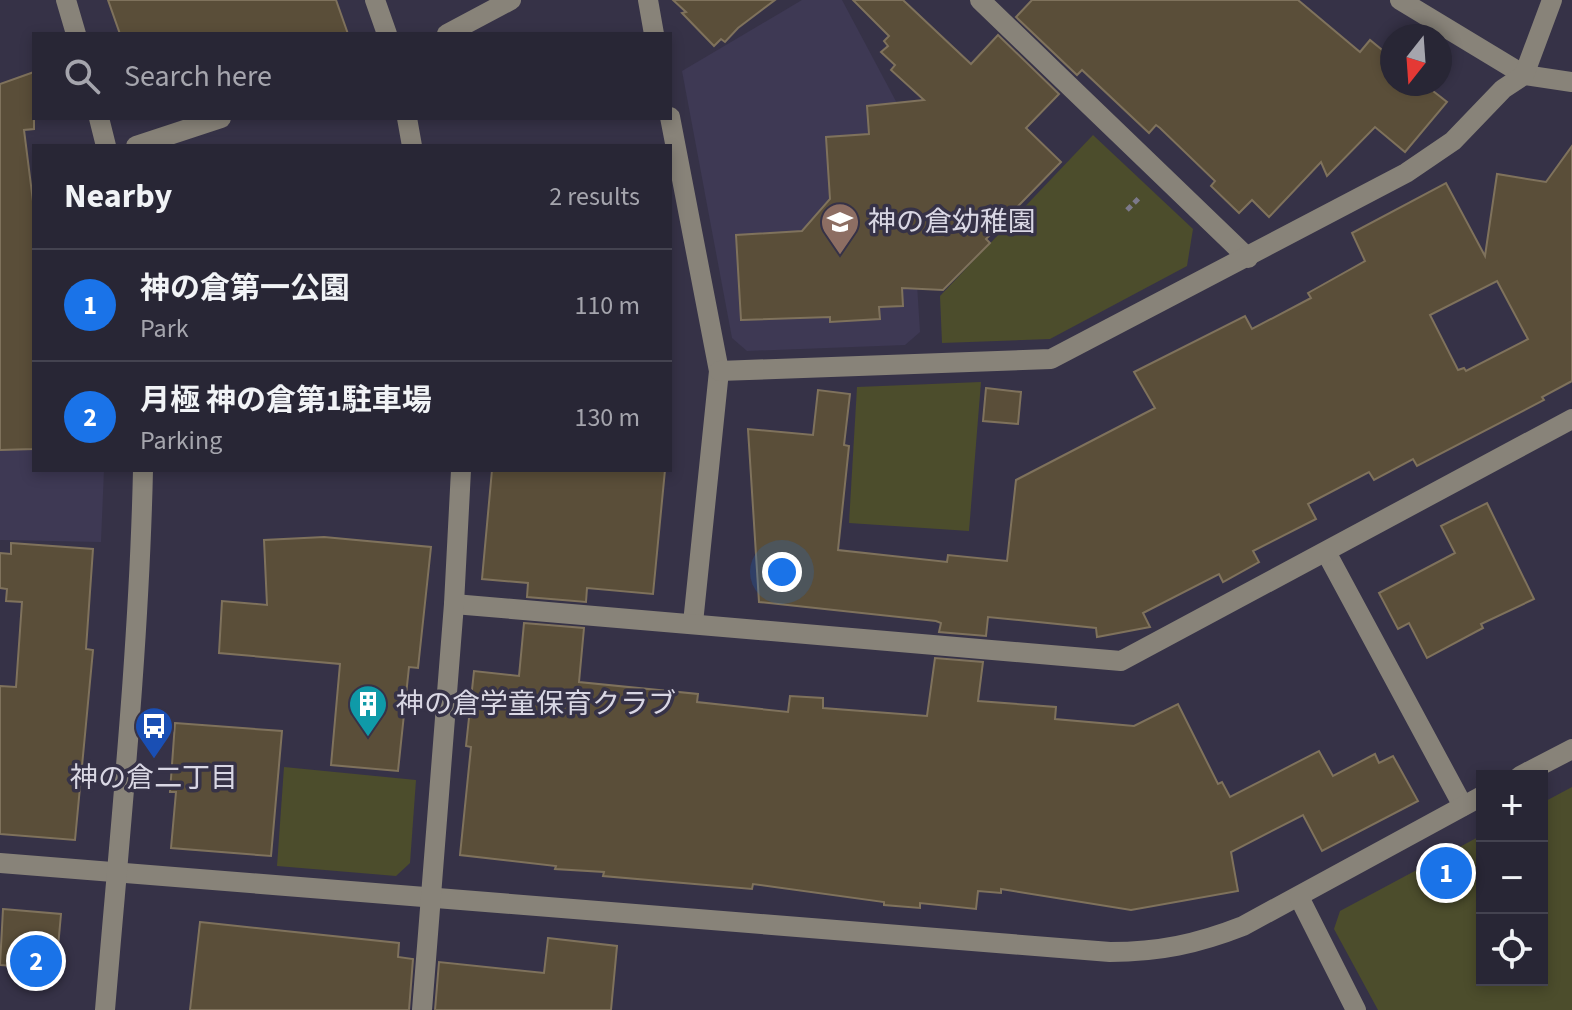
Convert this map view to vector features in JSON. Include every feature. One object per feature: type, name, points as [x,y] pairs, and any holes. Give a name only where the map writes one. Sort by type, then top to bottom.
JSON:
[{"type":"street","points":[[66,0],[75,32]]},
{"type":"street","points":[[375,0],[386,32]]},
{"type":"street","points":[[451,32],[511,0]]},
{"type":"street","points":[[648,0],[654,32]]},
{"type":"street","points":[[980,0],[1248,258]]},
{"type":"street","points":[[1400,0],[1524,75],[1572,82]]},
{"type":"street","points":[[719,371],[1051,359],[1406,173],[1453,141],[1503,89],[1524,75],[1552,0]]},
{"type":"street","points":[[100,120],[106,144]]},
{"type":"street","points":[[142,144],[215,120]]},
{"type":"street","points":[[407,120],[412,144]]},
{"type":"street","points":[[671,120],[719,371],[693,623]]},
{"type":"street","points":[[454,604],[1121,661],[1572,419]]},
{"type":"street","points":[[105,1010],[135,660],[143,472]]},
{"type":"street","points":[[422,1010],[454,604],[461,472]]},
{"type":"street","points":[[1326,552],[1463,806]]},
{"type":"street","points":[[1532,770],[1572,749]]},
{"type":"street","points":[[0,863],[1139,952],[1201,942],[1243,926],[1476,799]]},
{"type":"street","points":[[1299,897],[1356,1010]]},
{"type":"shaded area","points":[[802,0],[842,0],[907,122],[920,332],[905,345],[747,351],[732,338],[682,71]]},
{"type":"shaded area","points":[[32,337],[32,472],[104,472],[101,542],[0,540],[0,338]]},
{"type":"green space","points":[[1093,135],[1193,229],[1187,266],[1050,339],[942,343],[940,296]]},
{"type":"green space","points":[[981,382],[969,531],[849,523],[857,387]]},
{"type":"green space","points":[[284,767],[416,780],[410,863],[396,876],[277,866]]},
{"type":"green space","points":[[1572,787],[1572,1010],[1378,1010],[1334,929],[1340,911],[1476,838],[1476,986],[1548,986],[1548,800]]},
{"type":"building","points":[[108,0],[336,0],[347,32],[119,32]]},
{"type":"building","points":[[673,0],[775,0],[725,42],[721,39],[714,46]]},
{"type":"building","points":[[853,0],[903,0],[971,64],[998,35],[1059,94],[1026,128],[1061,162],[986,239],[990,243],[943,290],[902,288],[903,306],[879,307],[880,319],[830,322],[830,317],[741,320],[736,235],[802,231],[830,199],[826,137],[869,134],[867,106],[924,100],[891,70],[895,65],[881,52],[888,46],[884,41],[889,36]]},
{"type":"building","points":[[1032,0],[1298,0],[1360,52],[1370,40],[1380,48],[1380,96],[1439,96],[1447,102],[1405,152],[1375,127],[1327,176],[1321,162],[1269,217],[1252,200],[1239,213],[1211,186],[1215,181],[1160,128],[1156,125],[1149,133],[1082,70],[1077,75],[1016,17]]},
{"type":"building","points":[[32,73],[34,129],[24,130],[32,193],[32,449],[0,450],[0,84]]},
{"type":"building","points":[[1572,146],[1572,381],[1542,397],[1544,400],[1417,466],[1413,459],[1374,480],[1369,472],[1308,504],[1316,519],[1253,551],[1259,562],[1223,582],[1219,574],[1143,613],[1150,627],[1097,637],[1096,628],[988,617],[986,636],[939,632],[941,623],[936,621],[759,602],[748,429],[813,435],[818,390],[850,394],[844,445],[849,446],[838,550],[947,562],[948,555],[1007,561],[1016,480],[1155,408],[1134,372],[1245,316],[1252,329],[1311,298],[1308,293],[1365,261],[1352,233],[1446,183],[1485,256],[1497,174],[1546,182]],"holes":[[[1497,281],[1528,339],[1466,371],[1464,368],[1458,370],[1430,315]]]},
{"type":"building","points":[[986,388],[1021,392],[1018,424],[983,421]]},
{"type":"building","points":[[492,472],[665,472],[653,594],[587,588],[586,602],[527,597],[528,583],[482,579]]},
{"type":"building","points":[[1487,503],[1534,599],[1481,624],[1483,628],[1427,658],[1409,623],[1398,629],[1379,593],[1455,553],[1441,526]]},
{"type":"building","points":[[324,537],[431,547],[418,668],[409,667],[398,771],[331,765],[340,664],[219,653],[222,601],[267,605],[264,540]]},
{"type":"building","points":[[11,543],[93,549],[86,649],[93,650],[75,840],[0,834],[0,686],[16,687],[22,602],[6,601],[7,589],[0,588],[0,553],[11,554]]},
{"type":"building","points":[[524,623],[584,628],[579,682],[698,694],[697,702],[788,712],[790,696],[823,698],[823,708],[927,716],[935,658],[983,662],[978,701],[1056,707],[1055,719],[1134,726],[1178,704],[1218,784],[1222,782],[1230,797],[1319,751],[1333,776],[1375,754],[1379,763],[1393,756],[1418,801],[1322,851],[1303,815],[1231,852],[1238,891],[1131,910],[1001,889],[1001,893],[978,891],[976,909],[920,903],[920,908],[753,884],[752,889],[603,876],[604,872],[555,869],[556,866],[460,855],[471,747],[466,746],[474,671],[519,676]]},
{"type":"building","points":[[175,723],[282,731],[271,856],[171,848],[176,792],[170,792]]},
{"type":"building","points":[[3,909],[61,914],[56,969],[0,965]]},
{"type":"building","points":[[200,922],[399,943],[398,957],[413,959],[409,1010],[190,1010]]},
{"type":"building","points":[[548,938],[617,946],[611,1010],[435,1010],[439,962],[544,973]]},
{"type":"place","name":"神の倉幼稚園","points":[[840,256]]},
{"type":"place","name":"神の倉学童保育クラブ","points":[[368,738]]},
{"type":"place","name":"神の倉二丁目","points":[[154,760]]},
{"type":"place","name":"神の倉第一公園","points":[[1446,873]]},
{"type":"place","name":"月極 神の倉第1駐車場","points":[[36,961]]}]
